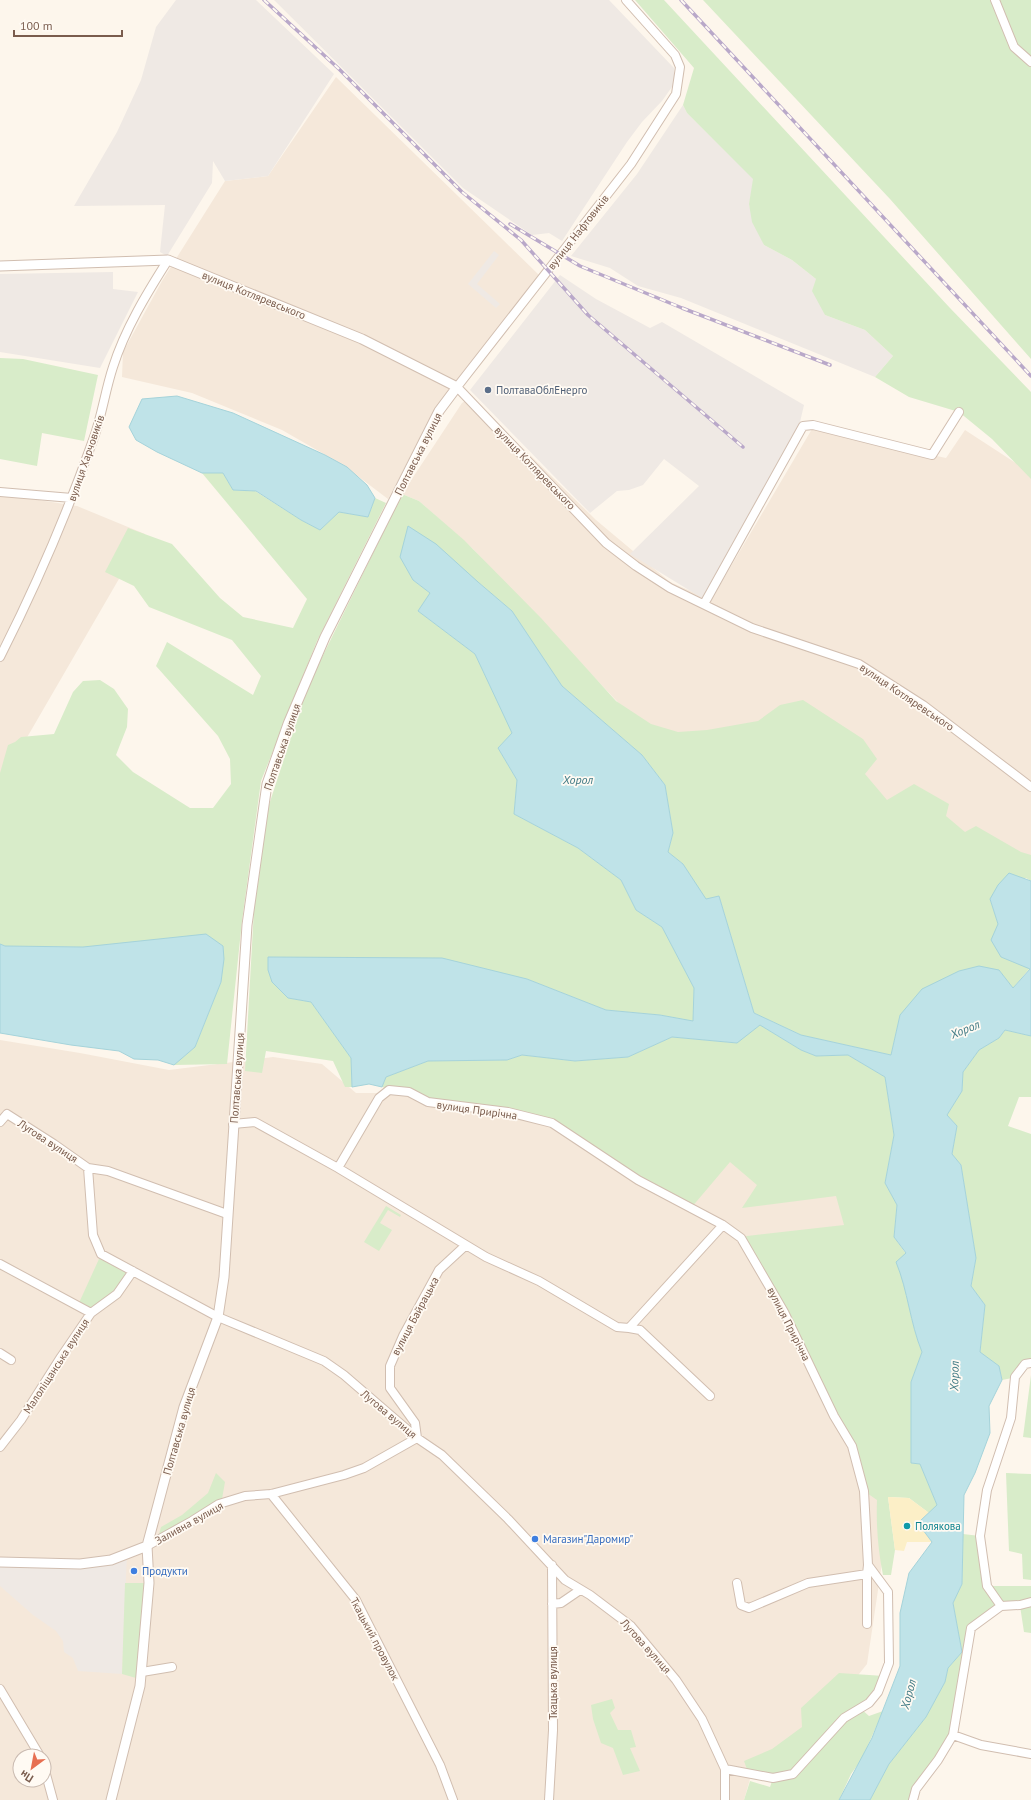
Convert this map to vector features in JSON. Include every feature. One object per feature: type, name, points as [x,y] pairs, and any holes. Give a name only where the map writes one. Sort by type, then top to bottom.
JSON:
[{"type":"street","name":"вулиця Нафтовиків","points":[[457,387],[631,164],[676,94],[680,67],[675,55],[626,0]]},
{"type":"street","points":[[995,0],[1014,47],[1031,62]]},
{"type":"street","name":"вулиця Котляревського","points":[[0,266],[168,260],[362,339],[457,387],[606,543],[652,576],[752,628],[860,664],[923,706],[1031,787]]},
{"type":"street","name":"вулиця Харчовиків","points":[[0,656],[50,554],[72,498],[96,432],[113,366],[139,307],[168,260]]},
{"type":"street","name":"Полтавська вулиця","points":[[111,1800],[140,1686],[142,1672],[149,1583],[147,1546],[184,1407],[218,1317],[224,1277],[247,925],[267,784],[288,724],[325,637],[439,411],[457,387]]},
{"type":"street","points":[[704,604],[803,426],[813,425],[932,455],[959,412]]},
{"type":"street","points":[[0,492],[72,498]]},
{"type":"street","name":"вулиця Прирічна","points":[[338,1168],[379,1098],[389,1090],[409,1092],[428,1102],[508,1112],[552,1123],[638,1180],[723,1225],[741,1238],[784,1312],[834,1416],[852,1446],[864,1491],[868,1565],[867,1624]]},
{"type":"street","name":"Лугова вулиця","points":[[0,1122],[7,1114],[88,1168],[92,1235],[102,1254],[218,1317],[324,1361],[344,1375],[417,1438],[442,1455],[552,1565],[565,1580],[615,1612],[631,1626],[676,1680],[702,1719],[725,1769],[725,1800]]},
{"type":"street","points":[[233,1124],[255,1122],[338,1168],[486,1257],[539,1282],[617,1327],[640,1330],[710,1396]]},
{"type":"street","points":[[88,1168],[108,1171],[227,1214]]},
{"type":"street","points":[[629,1328],[723,1225]]},
{"type":"street","name":"вулиця Байрацька","points":[[417,1438],[415,1423],[390,1388],[390,1366],[402,1336],[439,1270],[466,1245]]},
{"type":"street","points":[[0,1264],[91,1312]]},
{"type":"street","name":"Малоліщанська вулиця","points":[[0,1447],[21,1420],[60,1357],[91,1312],[117,1294],[133,1271]]},
{"type":"street","points":[[0,1353],[11,1360]]},
{"type":"street","points":[[1001,1606],[987,1586],[980,1536],[987,1490],[1011,1418],[1015,1377],[1025,1364],[1031,1363]]},
{"type":"street","name":"Заливна вулиця","points":[[0,1562],[80,1564],[111,1560],[147,1546],[219,1504],[245,1496],[270,1494],[344,1475],[364,1468],[417,1438]]},
{"type":"street","name":"Ткацький провулок","points":[[270,1494],[356,1600],[440,1765],[453,1800]]},
{"type":"street","name":"Ткацька вулиця","points":[[549,1800],[553,1730],[552,1565]]},
{"type":"street","points":[[725,1769],[773,1778],[793,1774],[844,1718],[868,1703],[878,1692],[889,1663],[888,1592],[868,1565]]},
{"type":"street","points":[[737,1583],[741,1606],[749,1608],[808,1583],[867,1574]]},
{"type":"street","points":[[552,1604],[561,1603],[580,1590]]},
{"type":"street","points":[[913,1800],[916,1789],[938,1760],[953,1736],[971,1628],[1001,1606],[1020,1605],[1031,1602]]},
{"type":"street","points":[[142,1672],[172,1667]]},
{"type":"street","points":[[0,1689],[35,1748]]},
{"type":"street","points":[[953,1736],[981,1745],[1031,1754]]},
{"type":"street","points":[[50,1788],[54,1800]]},
{"type":"shaded area","points":[[176,0],[256,0],[334,74],[268,176],[225,181],[213,161],[212,183],[167,256],[160,252],[165,205],[74,206],[117,132],[141,80],[156,27]]},
{"type":"shaded area","points":[[274,0],[609,0],[674,68],[674,84],[662,101],[642,122],[627,142],[562,241],[549,233],[532,235],[463,188]]},
{"type":"shaded area","points":[[336,77],[539,275],[457,380],[433,414],[388,499],[343,465],[282,430],[192,393],[122,377],[123,352],[162,281],[225,181],[268,176]]},
{"type":"shaded area","points":[[683,105],[687,113],[754,179],[749,205],[764,245],[792,260],[816,279],[825,315],[865,330],[893,356],[875,377],[681,298],[638,286],[610,268],[571,256],[637,174]]},
{"type":"shaded area","points":[[494,251],[499,255],[477,284],[500,304],[496,308],[468,284]]},
{"type":"shaded area","points":[[113,272],[113,289],[138,292],[100,368],[0,352],[0,274]]},
{"type":"shaded area","points":[[560,275],[596,299],[650,328],[662,322],[804,405],[800,422],[702,598],[630,554],[699,486],[664,459],[643,485],[629,490],[617,491],[590,513],[470,390]]},
{"type":"shaded area","points":[[471,397],[596,520],[670,582],[711,600],[812,429],[946,458],[965,430],[1031,473],[1031,870],[701,740],[646,732],[473,549],[419,501],[402,494],[462,403]]},
{"type":"shaded area","points":[[0,494],[77,506],[145,534],[0,784]]},
{"type":"shaded area","points":[[0,1040],[169,1070],[273,1057],[322,1064],[356,1093],[422,1093],[683,1141],[841,1192],[885,1543],[867,1664],[831,1709],[754,1765],[744,1800],[0,1800]]},
{"type":"shaded area","points":[[127,1554],[122,1674],[78,1671],[73,1658],[64,1652],[63,1641],[56,1631],[33,1615],[0,1586],[0,1562],[80,1564]]},
{"type":"green space","points":[[635,0],[664,0],[950,308],[1031,392],[1031,479],[992,439],[959,412],[909,397],[875,377],[893,356],[865,330],[825,315],[812,291],[816,279],[792,260],[764,245],[752,222],[749,204],[753,179],[687,113],[683,105],[694,68]]},
{"type":"green space","points":[[703,0],[1031,0],[1031,359],[890,199]]},
{"type":"green space","points":[[0,358],[23,359],[98,375],[84,441],[42,433],[37,466],[0,459]]},
{"type":"green space","points":[[202,473],[223,473],[233,490],[255,491],[301,520],[320,530],[339,512],[368,517],[375,498],[386,503],[317,641],[261,781],[242,921],[227,1064],[174,1065],[195,1047],[221,982],[83,947],[5,946],[0,944],[0,773],[8,745],[21,737],[54,734],[73,692],[83,681],[100,680],[114,689],[128,709],[127,727],[116,755],[133,772],[190,808],[213,808],[231,784],[230,759],[218,736],[156,666],[167,642],[253,695],[261,676],[232,640],[149,607],[134,586],[105,572],[128,528],[172,544],[220,598],[243,617],[293,628],[307,599]]},
{"type":"green space","points":[[402,494],[419,501],[464,540],[541,618],[616,701],[651,724],[678,732],[707,730],[758,721],[780,705],[803,700],[863,739],[877,759],[865,774],[887,800],[914,784],[949,804],[946,816],[965,832],[976,826],[1021,852],[1031,855],[1031,881],[1026,878],[990,899],[998,924],[1001,957],[1030,968],[1013,988],[999,970],[900,1015],[891,1055],[801,1035],[754,1013],[719,896],[706,900],[683,864],[668,852],[673,833],[665,785],[642,755],[562,686],[512,611],[478,582],[413,580],[430,593],[418,611],[475,654],[513,733],[498,748],[517,780],[514,814],[578,848],[621,880],[636,910],[662,927],[694,988],[693,1022],[660,1015],[606,1010],[527,979],[324,959],[268,957],[288,998],[311,1002],[351,1058],[352,1087],[345,1087],[333,1061],[266,1051],[262,1073],[245,1071],[254,909],[267,811],[307,688]]},
{"type":"green space","points":[[760,1025],[801,1050],[816,1056],[848,1055],[885,1077],[894,1135],[885,1183],[897,1205],[894,1237],[906,1254],[897,1262],[922,1352],[911,1382],[911,1463],[920,1464],[937,1505],[929,1513],[909,1498],[888,1497],[895,1550],[891,1575],[883,1575],[878,1538],[877,1500],[864,1491],[852,1446],[741,1238],[747,1236],[844,1225],[836,1196],[742,1208],[757,1185],[730,1162],[691,1208],[552,1123],[428,1102],[382,1087],[386,1077],[428,1061],[507,1060],[522,1055],[575,1061],[628,1057],[672,1037],[736,1043]]},
{"type":"green space","points":[[1005,1030],[1031,1036],[1031,1097],[1019,1097],[1008,1126],[1031,1134],[1031,1363],[1012,1378],[1002,1380],[999,1366],[980,1353],[985,1305],[971,1286],[976,1258],[961,1165],[952,1154],[957,1126],[947,1115],[962,1091],[963,1072],[979,1050],[999,1038]]},
{"type":"green space","points":[[386,1206],[401,1215],[400,1217],[388,1210],[380,1223],[392,1230],[379,1251],[364,1242]]},
{"type":"green space","points":[[99,1259],[105,1260],[130,1275],[117,1294],[91,1313],[78,1305]]},
{"type":"green space","points":[[1031,1375],[1031,1438],[1023,1437]]},
{"type":"green space","points":[[216,1473],[225,1482],[222,1499],[190,1519],[159,1534],[161,1527],[182,1515],[208,1493]]},
{"type":"green space","points":[[1006,1473],[1031,1474],[1031,1580],[1023,1579],[1022,1554],[1009,1551]]},
{"type":"green space","points":[[963,1534],[980,1536],[987,1586],[1031,1586],[1031,1633],[1024,1632],[1020,1606],[1001,1606],[971,1628],[952,1735],[913,1800],[870,1800],[889,1764],[926,1717],[945,1682],[948,1668],[962,1652],[953,1603],[962,1584]]},
{"type":"green space","points":[[125,1583],[145,1583],[136,1678],[122,1674]]},
{"type":"green space","points":[[839,1673],[884,1676],[878,1692],[860,1708],[869,1716],[883,1711],[862,1759],[851,1774],[839,1800],[744,1800],[750,1781],[770,1787],[773,1778],[748,1772],[744,1761],[772,1749],[802,1727],[801,1708]]},
{"type":"green space","points":[[612,1699],[615,1708],[610,1713],[618,1730],[631,1730],[636,1747],[630,1748],[640,1771],[623,1775],[613,1748],[601,1743],[593,1719],[591,1705]]},
{"type":"sand","name":"Полякова","points":[[888,1497],[909,1498],[929,1513],[920,1521],[923,1530],[932,1542],[907,1542],[904,1551],[895,1550]]},
{"type":"water","points":[[177,396],[233,413],[325,455],[347,467],[367,485],[375,498],[368,517],[339,512],[320,530],[301,520],[256,491],[233,490],[223,473],[202,473],[157,452],[136,440],[129,427],[142,399]]},
{"type":"water","name":"Хорол","points":[[408,526],[436,544],[512,611],[562,686],[642,755],[665,785],[673,833],[668,852],[683,864],[706,899],[719,896],[754,1013],[801,1035],[891,1055],[900,1015],[922,989],[959,971],[979,966],[999,970],[1013,988],[1030,969],[1001,957],[991,940],[998,924],[990,899],[998,885],[1009,873],[1031,881],[1031,1036],[1005,1030],[999,1038],[979,1050],[963,1072],[962,1091],[947,1115],[957,1126],[952,1154],[961,1165],[976,1258],[971,1286],[985,1305],[980,1352],[999,1366],[1002,1380],[989,1406],[990,1433],[975,1473],[964,1495],[962,1584],[953,1603],[962,1652],[948,1668],[945,1682],[926,1717],[889,1764],[870,1800],[839,1800],[872,1738],[900,1666],[900,1613],[909,1573],[932,1542],[923,1530],[920,1521],[937,1505],[920,1464],[911,1463],[911,1382],[922,1352],[896,1262],[906,1253],[894,1237],[897,1205],[885,1183],[894,1135],[885,1077],[848,1055],[816,1056],[801,1050],[760,1025],[737,1043],[672,1037],[628,1057],[575,1061],[522,1055],[507,1060],[428,1061],[386,1077],[382,1087],[369,1084],[352,1087],[351,1058],[311,1002],[288,998],[272,982],[268,970],[268,957],[442,958],[527,979],[606,1010],[660,1015],[693,1021],[694,988],[662,927],[636,910],[621,880],[578,848],[514,814],[517,780],[498,748],[512,733],[475,654],[418,611],[430,593],[413,580],[400,557]]},
{"type":"water","points":[[206,934],[223,946],[224,959],[221,982],[195,1047],[174,1065],[158,1060],[134,1059],[119,1051],[71,1045],[0,1033],[0,944],[5,946],[83,947]]},
{"type":"railway","points":[[264,0],[339,69],[462,192],[521,240],[588,315],[743,447]]},
{"type":"railway","points":[[681,0],[1031,376]]},
{"type":"railway","points":[[510,224],[580,266],[682,308],[830,365]]},
{"type":"place","name":"ПолтаваОблЕнерго","points":[[488,390]]},
{"type":"place","name":"Полякова","points":[[907,1526]]},
{"type":"place","name":"Магазин\"Даромир\"","points":[[535,1539]]},
{"type":"place","name":"Продукти","points":[[134,1571]]}]
